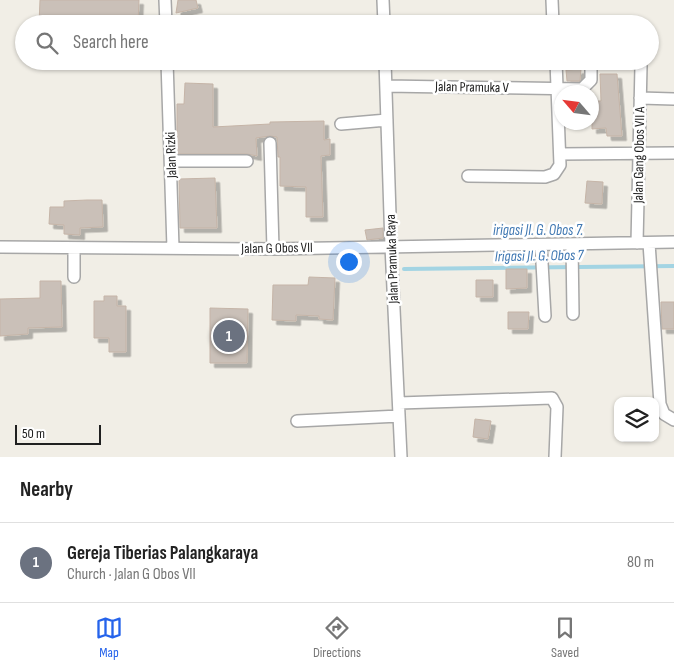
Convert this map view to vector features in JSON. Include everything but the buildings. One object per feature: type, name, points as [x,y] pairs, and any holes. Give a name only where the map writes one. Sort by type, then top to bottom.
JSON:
[{"type":"street","points":[[165,0],[166,15]]},
{"type":"street","points":[[383,0],[384,15]]},
{"type":"street","points":[[552,0],[553,15]]},
{"type":"street","name":"Jalan Rizki","points":[[167,70],[172,161],[173,248]]},
{"type":"street","name":"Jalan Pramuka Raya","points":[[385,70],[391,246],[402,457]]},
{"type":"street","points":[[556,70],[557,85]]},
{"type":"street","name":"Jalan Pramuka V","points":[[587,85],[591,80],[591,70]]},
{"type":"street","name":"Jalan Gang Obos VII A","points":[[637,243],[641,70]]},
{"type":"street","name":"Jalan Pramuka V","points":[[386,86],[554,89]]},
{"type":"street","points":[[640,98],[674,99]]},
{"type":"street","points":[[341,124],[387,120]]},
{"type":"street","points":[[468,176],[550,177],[558,170],[560,154],[559,130]]},
{"type":"street","points":[[270,144],[272,249]]},
{"type":"street","points":[[560,154],[674,153]]},
{"type":"street","points":[[172,161],[247,161]]},
{"type":"street","name":"Jalan G Obos VII","points":[[0,247],[272,249],[674,242]]},
{"type":"street","points":[[649,243],[660,404],[664,414],[674,420]]},
{"type":"street","points":[[541,244],[545,316]]},
{"type":"street","points":[[572,244],[573,314]]},
{"type":"street","points":[[74,248],[74,277]]},
{"type":"street","points":[[399,404],[552,398],[556,407],[554,457]]},
{"type":"street","points":[[297,421],[399,416]]},
{"type":"waterway","name":"Irigasi Jl. G. Obos 7","points":[[404,269],[674,266]]},
{"type":"place","name":"Gereja Tiberias Palangkaraya","points":[[229,336]]},
{"type":"water label","name":"irigasi Jl. G. Obos 7.","points":[[538,230]]}]
